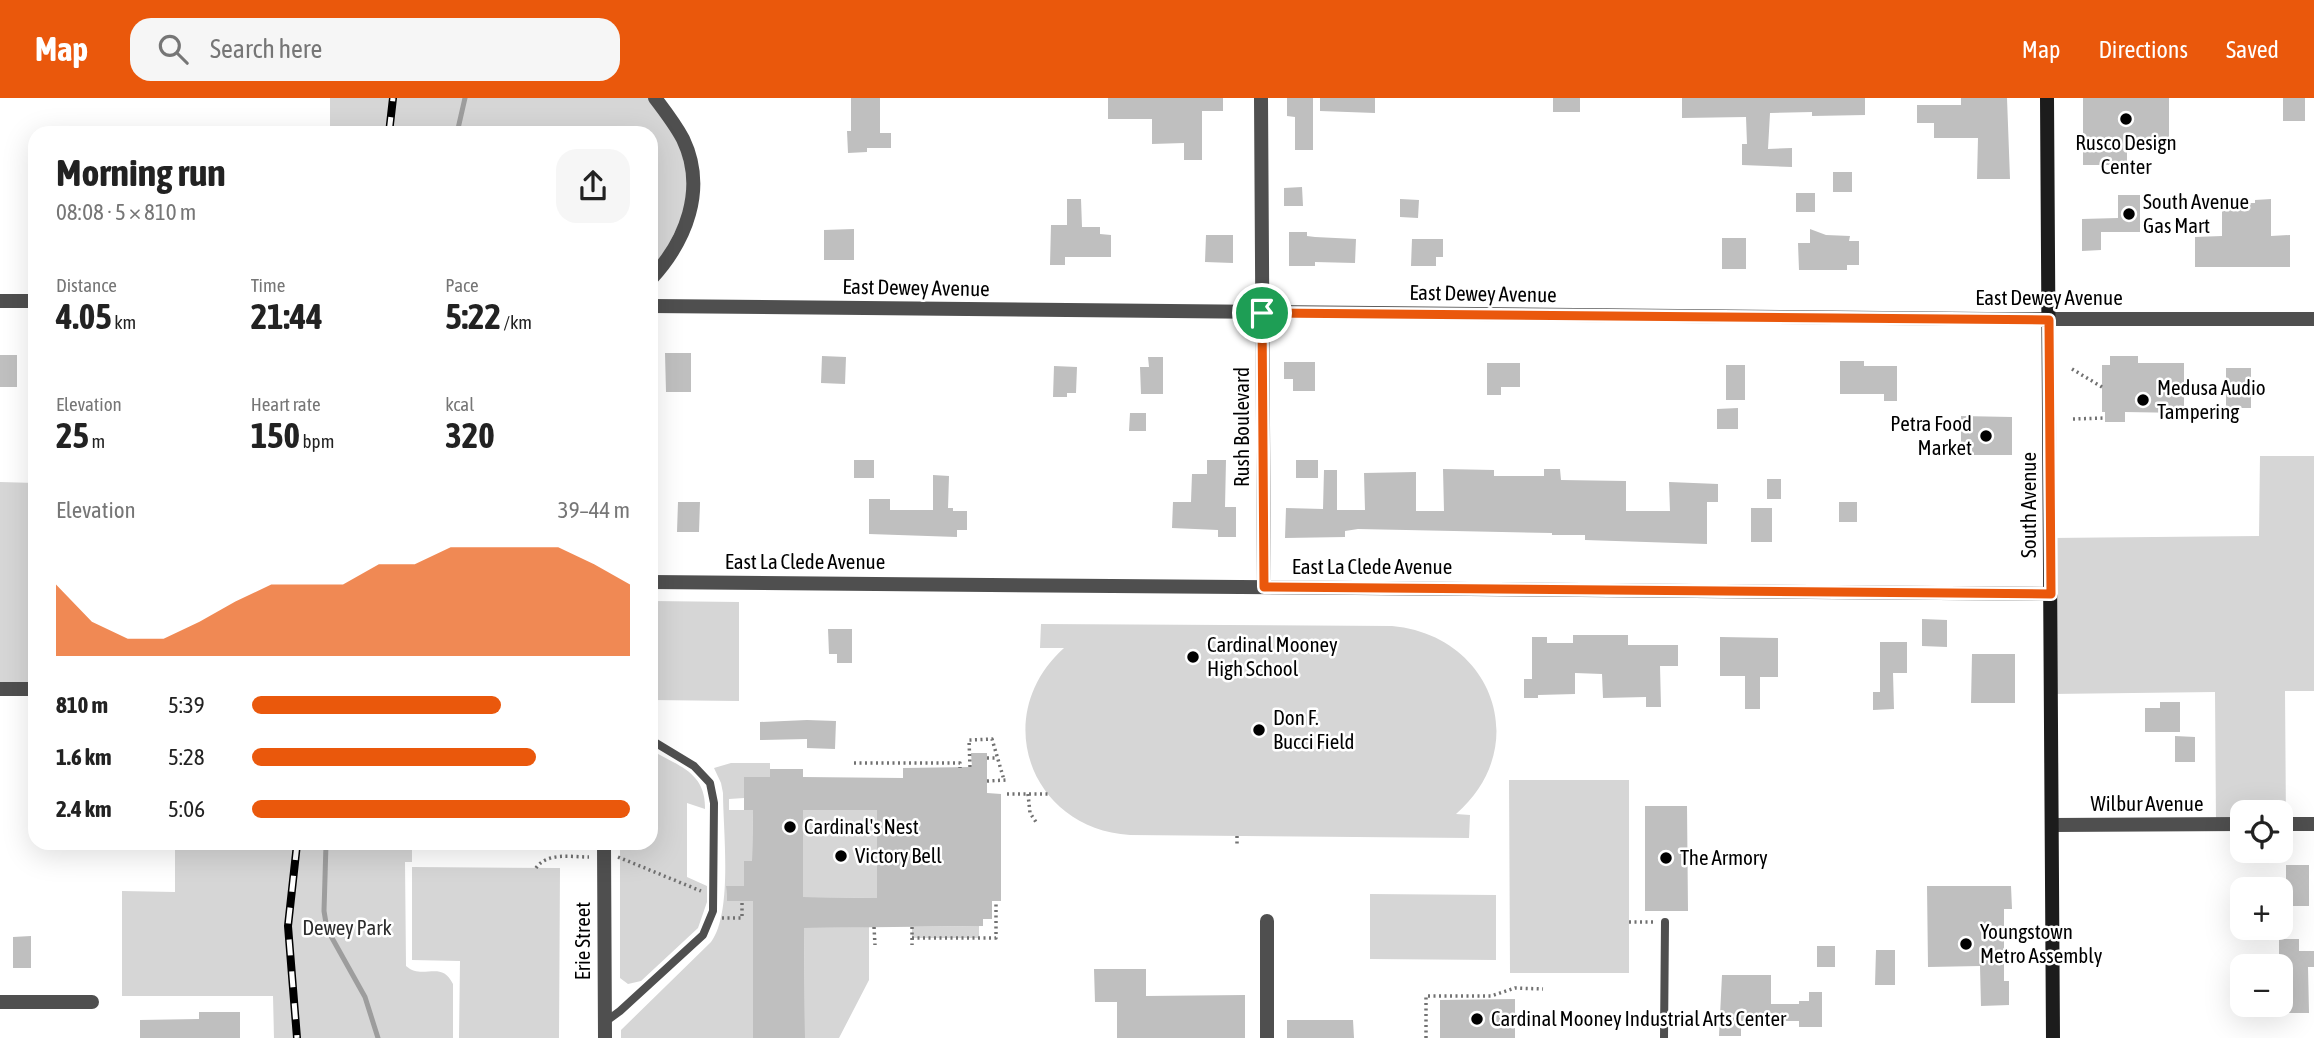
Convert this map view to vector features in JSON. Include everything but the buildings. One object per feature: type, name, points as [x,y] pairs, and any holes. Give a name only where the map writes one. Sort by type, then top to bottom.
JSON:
[{"type":"main road","name":"South Avenue","points":[[2047,98],[2053,1038]]},
{"type":"street","points":[[655,98],[684,141],[693,178],[690,214],[681,236],[658,271]]},
{"type":"street","name":"Rush Boulevard","points":[[1261,98],[1264,587]]},
{"type":"street","points":[[0,301],[28,301]]},
{"type":"street","name":"East Dewey Avenue","points":[[658,306],[2049,320],[2314,319]]},
{"type":"street","name":"East La Clede Avenue","points":[[658,582],[2051,594]]},
{"type":"street","points":[[0,689],[28,689]]},
{"type":"street","name":"Wilbur Avenue","points":[[2052,825],[2230,824]]},
{"type":"street","points":[[2293,824],[2314,824]]},
{"type":"street","name":"Erie Street","points":[[604,850],[605,1038]]},
{"type":"street","points":[[1267,921],[1267,1038]]},
{"type":"street","points":[[0,1002],[92,1002]]},
{"type":"lane","points":[[605,1022],[621,1011],[703,935],[711,922],[714,896],[714,803],[710,783],[694,765],[658,744]]},
{"type":"lane","points":[[1664,1038],[1665,922]]},
{"type":"path","points":[[2072,369],[2102,387]]},
{"type":"path","points":[[2073,419],[2105,418]]},
{"type":"path","points":[[970,767],[970,740],[992,739],[1005,780],[987,781]]},
{"type":"path","points":[[987,758],[998,758]]},
{"type":"path","points":[[854,763],[960,764],[960,768]]},
{"type":"path","points":[[1007,794],[1048,794]]},
{"type":"path","points":[[1028,794],[1030,813],[1036,822]]},
{"type":"path","points":[[1237,836],[1237,847]]},
{"type":"path","points":[[663,875],[714,896]]},
{"type":"path","points":[[722,918],[742,918],[742,901]]},
{"type":"path","points":[[912,938],[996,938],[996,901]]},
{"type":"path","points":[[1629,922],[1665,922]]},
{"type":"path","points":[[874,927],[875,945]]},
{"type":"path","points":[[912,927],[912,945]]},
{"type":"path","points":[[1426,1038],[1426,996],[1491,996],[1516,988],[1543,989]]},
{"type":"green space","points":[[330,98],[655,98],[674,125],[693,196],[658,265],[658,126],[330,126]]},
{"type":"green space","points":[[2260,456],[2314,456],[2314,691],[2285,691],[2286,800],[2230,800],[2230,824],[2216,824],[2215,692],[2051,694],[2050,538],[2259,536]]},
{"type":"green space","points":[[0,482],[28,483],[28,689],[0,689]]},
{"type":"green space","points":[[658,601],[739,602],[739,701],[658,700]]},
{"type":"green space","points":[[1041,624],[1392,626],[1427,634],[1455,650],[1477,672],[1491,698],[1496,727],[1493,757],[1480,787],[1456,814],[1470,815],[1469,838],[1130,835],[1095,828],[1067,813],[1045,791],[1031,764],[1026,735],[1029,705],[1041,675],[1064,648],[1040,648]]},
{"type":"green space","points":[[658,754],[680,766],[701,786],[705,809],[687,803],[687,877],[707,886],[707,902],[698,928],[641,981],[628,984],[620,978],[620,850],[658,850]]},
{"type":"green space","points":[[731,763],[770,763],[770,777],[744,777],[744,798],[729,799],[729,810],[753,810],[752,861],[745,861],[744,886],[726,886],[727,901],[757,901],[753,911],[753,1038],[621,1038],[621,1030],[711,942],[718,929],[724,892],[725,849],[723,793],[714,768]]},
{"type":"green space","points":[[1509,780],[1629,780],[1629,973],[1510,973]]},
{"type":"green space","points":[[803,810],[877,810],[877,898],[803,897]]},
{"type":"green space","name":"Dewey Park","points":[[175,850],[412,850],[412,862],[405,862],[406,966],[419,972],[443,973],[453,984],[453,1038],[274,1038],[273,996],[122,996],[122,891],[175,892]]},
{"type":"green space","points":[[412,867],[560,868],[559,1038],[459,1038],[460,961],[412,960]]},
{"type":"green space","points":[[1370,894],[1496,895],[1496,960],[1370,959]]},
{"type":"green space","points":[[979,926],[979,938],[912,938],[912,927]]},
{"type":"green space","points":[[869,927],[869,980],[839,1038],[805,1038],[804,928]]},
{"type":"waterway","points":[[459,126],[465,98]]},
{"type":"waterway","points":[[326,850],[324,911],[327,929],[365,997],[378,1038]]},
{"type":"railway","points":[[390,126],[393,98]]},
{"type":"railway","points":[[296,850],[288,926],[297,1038]]},
{"type":"place","name":"Rusco Design Center","points":[[2126,119]]},
{"type":"place","name":"South Avenue Gas Mart","points":[[2129,214]]},
{"type":"place","name":"Medusa Audio Tampering","points":[[2143,400]]},
{"type":"place","name":"Petra Food Market","points":[[1986,436]]},
{"type":"place","name":"Cardinal Mooney High School","points":[[1193,657]]},
{"type":"place","name":"Don F. Bucci Field","points":[[1259,730]]},
{"type":"place","name":"Cardinal's Nest","points":[[790,827]]},
{"type":"place","name":"Victory Bell","points":[[841,856]]},
{"type":"place","name":"The Armory","points":[[1666,858]]},
{"type":"place","name":"Youngstown Metro Assembly","points":[[1966,944]]},
{"type":"place","name":"Cardinal Mooney Industrial Arts Center","points":[[1477,1019]]},
{"type":"route","points":[[1262,313],[2049,320],[2051,594],[1264,587],[1262,313]]}]
